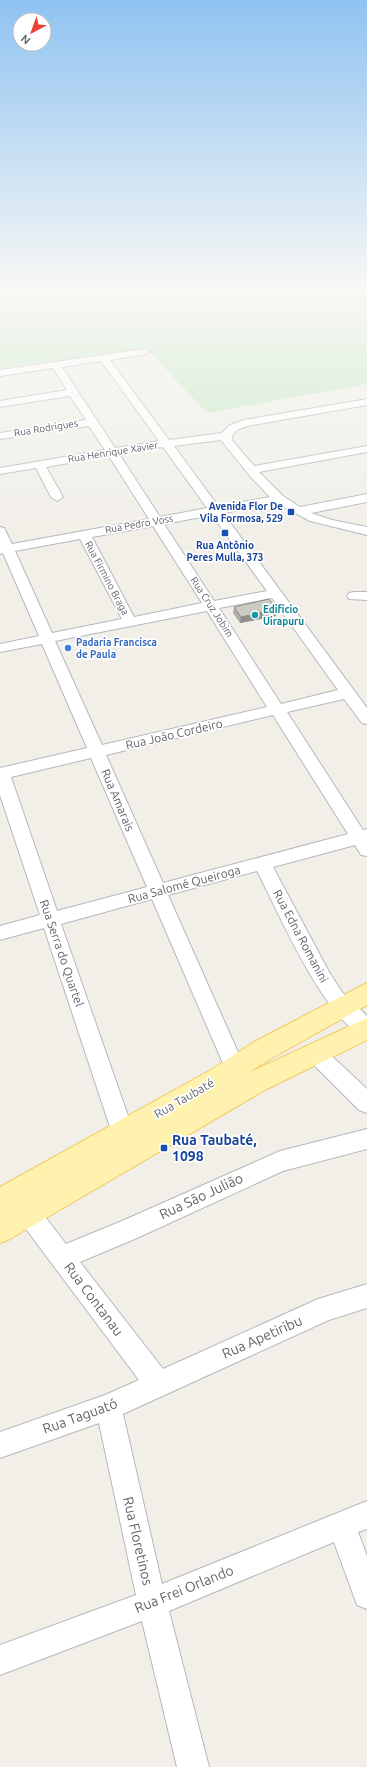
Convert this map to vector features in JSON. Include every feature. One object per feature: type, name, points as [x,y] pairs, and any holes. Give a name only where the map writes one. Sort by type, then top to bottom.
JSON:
[{"type":"main road","name":"Rua Taubaté","points":[[0,1202],[123,1133],[235,1068],[263,1050],[367,993]]},
{"type":"main road","name":"Rua Taubaté","points":[[0,1229],[256,1082],[367,1029]]},
{"type":"street","points":[[0,373],[18,370]]},
{"type":"street","name":"Rua Cruz Jobim","points":[[60,370],[278,710],[364,840]]},
{"type":"street","points":[[113,370],[367,719]]},
{"type":"street","points":[[0,404],[74,392]]},
{"type":"street","points":[[367,402],[251,422],[234,427],[229,430],[226,436],[227,441],[269,491],[278,499],[300,511],[330,523],[367,531]]},
{"type":"street","name":"Rua Rodrigues","points":[[0,436],[92,422]]},
{"type":"street","name":"Rua Henrique Xavier","points":[[0,470],[226,436]]},
{"type":"street","points":[[252,470],[367,449]]},
{"type":"street","points":[[39,464],[57,497]]},
{"type":"street","points":[[300,511],[367,498]]},
{"type":"street","name":"Rua Pedro Voss","points":[[4,549],[278,499]]},
{"type":"street","name":"Rua Amarais","points":[[0,531],[4,549],[47,638],[235,1068]]},
{"type":"street","name":"Rua Firmino Braga","points":[[84,534],[130,622]]},
{"type":"street","points":[[0,648],[275,593]]},
{"type":"street","name":"Rua João Cordeiro","points":[[1,774],[348,693]]},
{"type":"street","name":"Rua Serra do Quartel","points":[[1,774],[123,1133]]},
{"type":"street","name":"Rua Salomé Queiroga","points":[[0,933],[262,863],[364,840]]},
{"type":"street","name":"Rua Edna Romanini","points":[[262,863],[322,978],[335,998],[367,1029]]},
{"type":"street","points":[[315,1053],[367,1103]]},
{"type":"street","name":"Rua São Julião","points":[[62,1257],[130,1230],[273,1164],[367,1139]]},
{"type":"street","name":"Rua Contanau","points":[[28,1213],[159,1385]]},
{"type":"street","name":"Rua Apetiribu","points":[[159,1385],[236,1348],[327,1308],[367,1296]]},
{"type":"street","name":"Rua Taguató","points":[[0,1445],[108,1407],[159,1385]]},
{"type":"street","name":"Rua Floretinos","points":[[108,1407],[152,1603],[193,1767]]},
{"type":"street","points":[[354,1521],[367,1595]]},
{"type":"street","name":"Rua Frei Orlando","points":[[0,1660],[152,1603],[354,1521]]},
{"type":"green space","points":[[167,370],[367,370],[367,384],[207,413]]},
{"type":"building","points":[[269,599],[277,609],[241,617],[234,607]]},
{"type":"place","name":"Avenida Flor De Vila Formosa, 529","points":[[291,512]]},
{"type":"place","name":"Rua Antônio Peres Mulla, 373","points":[[225,533]]},
{"type":"place","name":"Edificio Uirapuru","points":[[255,615]]},
{"type":"place","name":"Padaria Francisca de Paula","points":[[68,648]]},
{"type":"place","name":"Rua Taubaté, 1098","points":[[164,1148]]}]
